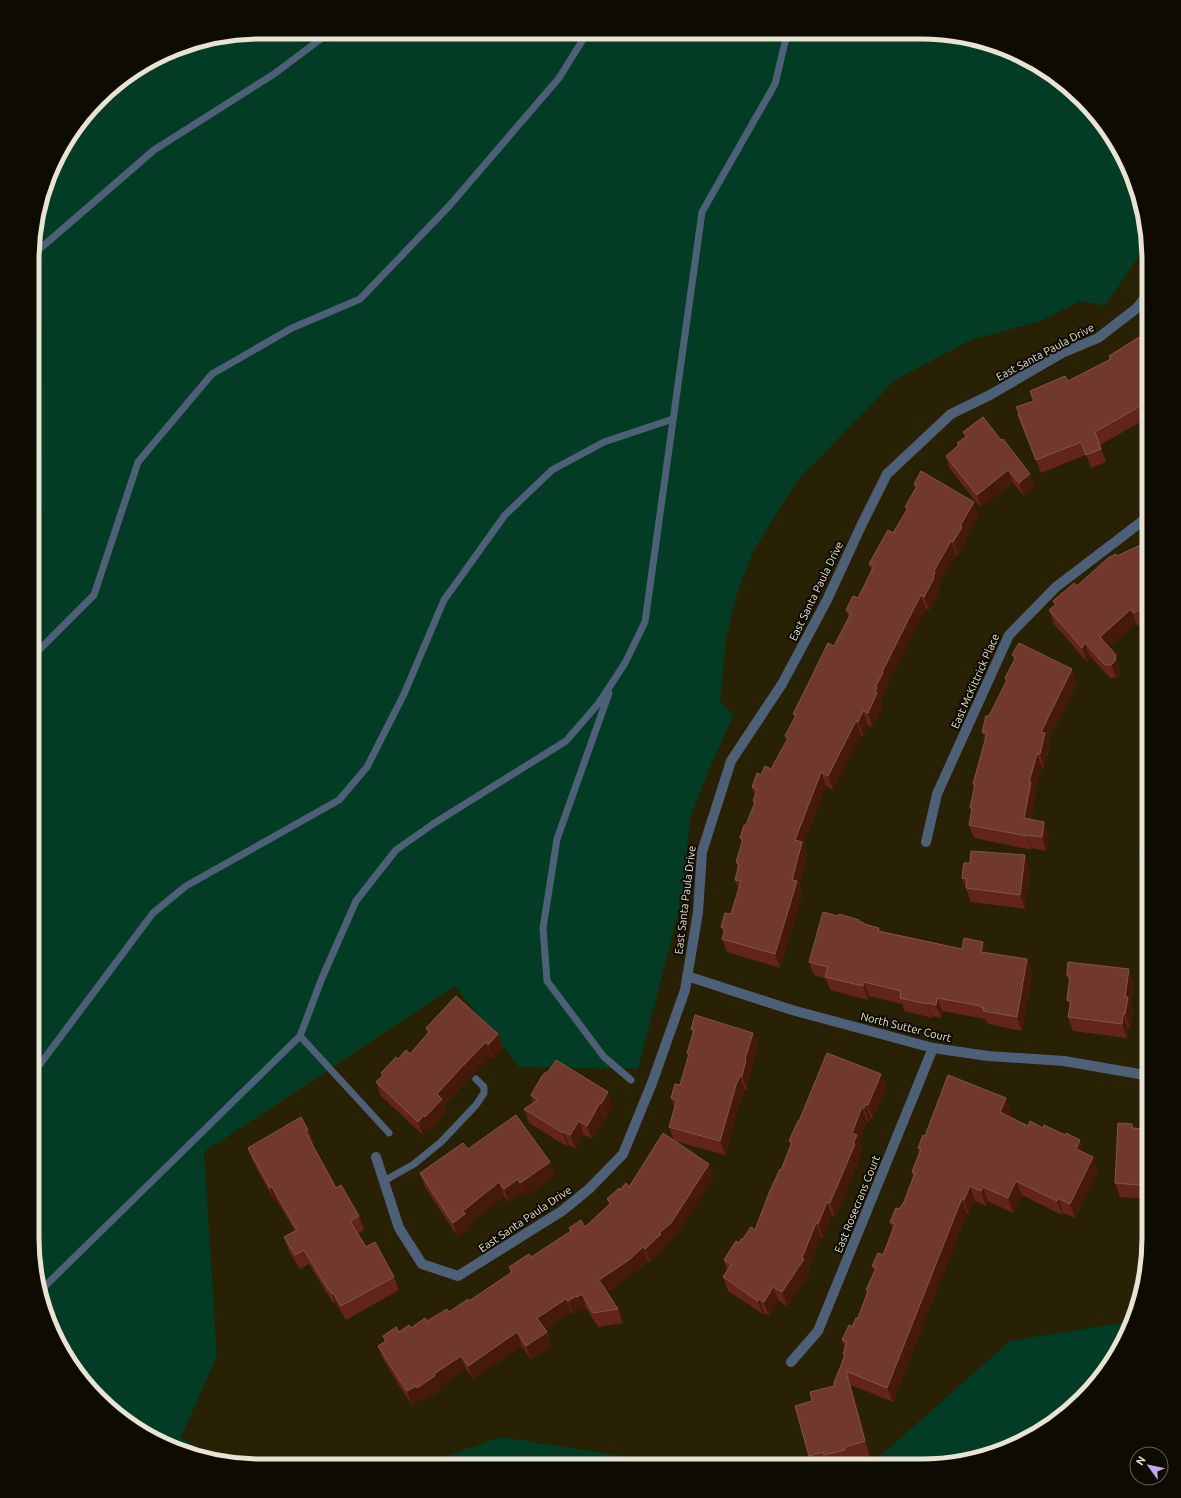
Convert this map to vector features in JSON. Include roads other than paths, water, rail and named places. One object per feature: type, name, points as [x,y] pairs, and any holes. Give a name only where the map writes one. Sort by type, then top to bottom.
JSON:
[{"type":"street","name":"East Santa Paula Drive","points":[[376,1157],[399,1228],[422,1264],[458,1276],[562,1211],[589,1189],[623,1154],[652,1083],[685,990],[698,912],[702,852],[731,761],[782,684],[827,600],[887,474],[951,414],[990,395],[1062,353],[1098,338],[1137,308],[1142,301]]},
{"type":"street","name":"East McKittrick Place","points":[[926,842],[937,794],[1008,635],[1056,587],[1142,521]]},
{"type":"street","name":"North Sutter Court","points":[[687,976],[792,1010],[933,1048],[988,1056],[1064,1061],[1142,1074]]},
{"type":"street","name":"East Rosecrans Court","points":[[791,1362],[818,1331],[933,1048]]},
{"type":"lane","points":[[39,250],[154,150],[274,74],[321,39]]},
{"type":"lane","points":[[39,650],[94,595],[138,462],[212,374],[292,328],[360,299],[450,205],[553,84],[583,39]]},
{"type":"lane","points":[[45,1287],[300,1036],[322,978],[356,901],[396,850],[439,820],[566,741],[598,704],[626,662],[645,622],[702,212],[775,84],[786,39]]},
{"type":"lane","points":[[39,1066],[152,913],[186,886],[339,800],[367,767],[404,694],[444,600],[505,515],[552,470],[604,442],[673,419]]},
{"type":"lane","points":[[612,683],[557,839],[543,928],[547,981],[604,1057],[630,1080]]},
{"type":"lane","points":[[300,1036],[389,1133]]},
{"type":"lane","points":[[384,1180],[420,1160],[441,1142],[476,1105],[484,1093],[484,1087],[476,1079]]}]
